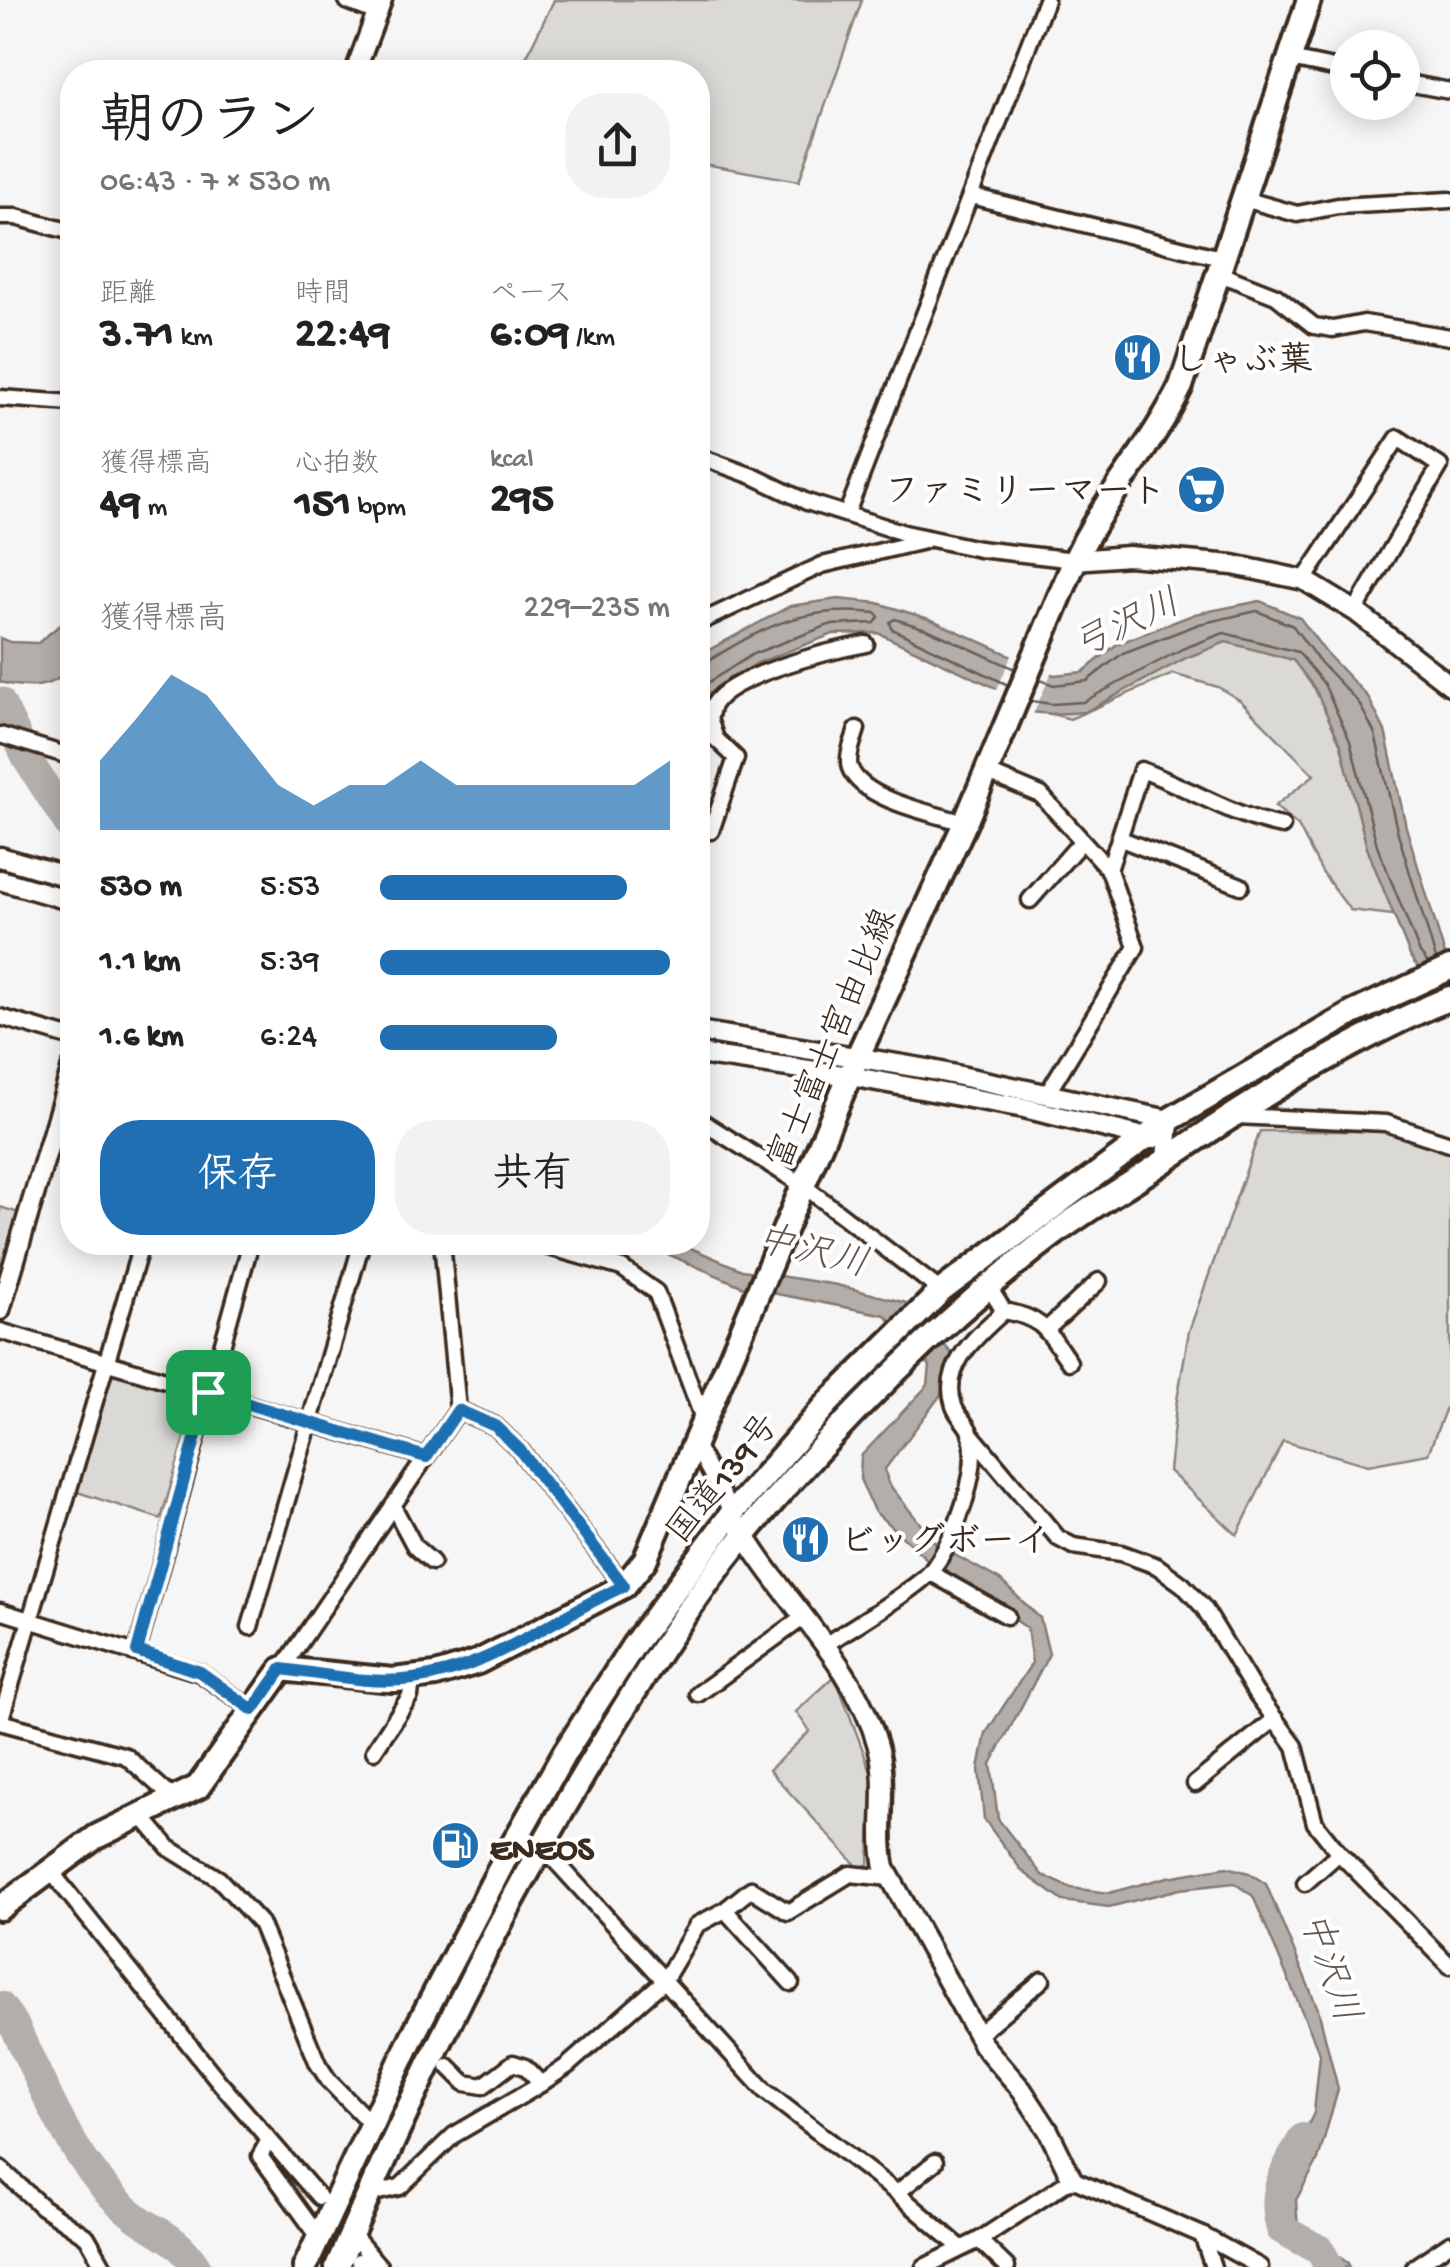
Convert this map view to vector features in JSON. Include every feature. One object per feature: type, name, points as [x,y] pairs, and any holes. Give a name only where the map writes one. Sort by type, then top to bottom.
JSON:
[{"type":"main road","name":"富士富士宮由比線","points":[[624,1586],[644,1560],[853,1067],[965,823],[1090,527],[1162,424],[1181,386],[1309,0]]},
{"type":"main road","name":"国道139号","points":[[305,2267],[430,2004],[565,1752],[633,1646],[732,1513],[828,1403],[938,1293],[1169,1120],[1353,1013],[1450,968]]},
{"type":"main road","name":"国道139号","points":[[354,2265],[352,2234],[443,2033],[540,1844],[656,1655],[744,1535],[845,1424],[952,1320],[1061,1230],[1230,1115],[1366,1037],[1444,1001]]},
{"type":"main road","points":[[0,1908],[116,1825],[198,1788],[282,1669],[412,1680],[478,1662],[624,1586]]},
{"type":"street","points":[[349,0],[380,5],[359,60]]},
{"type":"street","points":[[847,513],[1046,0]]},
{"type":"street","points":[[1290,59],[1330,67]]},
{"type":"street","points":[[1420,85],[1450,91]]},
{"type":"street","points":[[971,196],[1222,266],[1276,296],[1314,326],[1333,329],[1364,324],[1450,337]]},
{"type":"street","points":[[1244,200],[1297,214],[1338,206],[1450,200]]},
{"type":"street","points":[[0,217],[16,217],[60,229]]},
{"type":"street","points":[[0,398],[60,402]]},
{"type":"street","points":[[1304,580],[1398,438],[1440,466],[1354,610]]},
{"type":"street","points":[[710,460],[807,502],[930,540],[1075,560],[1128,556],[1233,565],[1304,580],[1354,610],[1450,685]]},
{"type":"street","points":[[710,618],[822,565],[930,540]]},
{"type":"street","points":[[710,709],[735,688],[808,655],[866,644]]},
{"type":"street","points":[[857,729],[849,758],[850,770],[863,784],[886,799],[965,823]]},
{"type":"street","points":[[710,730],[736,758],[710,830]]},
{"type":"street","points":[[0,735],[60,753]]},
{"type":"street","points":[[1110,870],[1140,770],[1181,785],[1253,821],[1282,826]]},
{"type":"street","points":[[986,772],[1041,796],[1110,870],[1136,948],[1048,1094]]},
{"type":"street","points":[[1121,839],[1240,886]]},
{"type":"street","points":[[1030,900],[1082,840]]},
{"type":"street","points":[[0,857],[60,874]]},
{"type":"street","points":[[0,880],[60,898]]},
{"type":"street","points":[[0,1017],[60,1034]]},
{"type":"street","points":[[710,1033],[1150,1136],[1166,1160]]},
{"type":"street","points":[[710,1055],[853,1067],[1048,1094],[1169,1120],[1166,1160]]},
{"type":"street","points":[[0,1310],[60,1108]]},
{"type":"street","points":[[1230,1115],[1386,1123],[1450,1144]]},
{"type":"street","points":[[710,1127],[804,1186],[938,1293]]},
{"type":"street","points":[[138,1255],[0,1722],[126,1756],[174,1800]]},
{"type":"street","points":[[137,1651],[247,1255]]},
{"type":"street","points":[[250,1626],[358,1255]]},
{"type":"street","points":[[282,1669],[458,1410],[443,1255]]},
{"type":"street","points":[[576,1255],[622,1268],[656,1292],[702,1419]]},
{"type":"street","points":[[1046,1330],[1099,1282]]},
{"type":"street","points":[[990,1289],[1004,1311],[1029,1315],[1046,1330],[1070,1362]]},
{"type":"street","points":[[1004,1311],[962,1351],[952,1390],[954,1408],[970,1433],[1058,1538],[1073,1546],[1121,1554],[1157,1566],[1183,1585],[1204,1608],[1295,1746],[1315,1823],[1339,1853],[1450,1966]]},
{"type":"street","points":[[0,1331],[426,1457]]},
{"type":"street","points":[[458,1410],[495,1426],[519,1449],[624,1586]]},
{"type":"street","points":[[825,1644],[931,1573],[966,1501],[970,1433]]},
{"type":"street","points":[[694,1441],[744,1535],[825,1644],[856,1694],[879,1751],[883,1777],[880,1843],[890,1878],[977,2035],[1022,2090],[1072,2179],[1202,2235],[1260,2267]]},
{"type":"street","points":[[392,1506],[415,1547],[432,1562]]},
{"type":"street","points":[[931,1573],[1007,1616]]},
{"type":"street","points":[[0,1612],[200,1672],[253,1710]]},
{"type":"street","points":[[698,1694],[804,1617]]},
{"type":"street","points":[[374,1751],[410,1696],[412,1680]]},
{"type":"street","points":[[1195,1784],[1275,1718]]},
{"type":"street","points":[[141,1816],[170,1848],[219,1878],[260,1923],[318,2064],[328,2081],[372,2126]]},
{"type":"street","points":[[540,1844],[764,2090],[961,2248]]},
{"type":"street","points":[[1305,1883],[1339,1853]]},
{"type":"street","points":[[50,1869],[269,2140],[320,2197]]},
{"type":"street","points":[[370,2194],[400,2187],[454,2134],[567,2066],[664,1981],[698,1925],[751,1889],[788,1912],[850,1874],[890,1878]]},
{"type":"street","points":[[725,1910],[791,1983]]},
{"type":"street","points":[[977,2035],[1042,1980]]},
{"type":"street","points":[[448,2066],[465,2083],[483,2086],[513,2062],[525,2067],[541,2084]]},
{"type":"street","points":[[269,2140],[260,2156],[318,2236]]},
{"type":"street","points":[[897,2193],[935,2162]]},
{"type":"street","points":[[0,2168],[42,2207],[86,2237],[104,2267]]},
{"type":"street","points":[[924,2267],[979,2240],[1072,2179]]},
{"type":"street","points":[[352,2234],[380,2267]]},
{"type":"street","points":[[1202,2235],[1213,2267]]},
{"type":"street","points":[[979,2240],[1006,2267]]},
{"type":"street","points":[[1414,2267],[1450,2242]]},
{"type":"shaded area","points":[[554,0],[862,0],[799,181],[710,165],[710,60],[525,60]]},
{"type":"shaded area","points":[[1245,639],[1301,664],[1334,720],[1404,888],[1392,915],[1350,910],[1322,872],[1298,826],[1275,806],[1314,775],[1241,701],[1218,687],[1173,674],[1070,719],[1044,712],[1200,646]]},
{"type":"shaded area","points":[[1260,1131],[1411,1131],[1450,1148],[1450,1397],[1428,1454],[1368,1465],[1283,1441],[1237,1535],[1169,1471],[1189,1331]]},
{"type":"shaded area","points":[[0,1207],[19,1213],[4,1264],[0,1263]]},
{"type":"shaded area","points":[[115,1373],[197,1397],[161,1519],[74,1491],[107,1377]]},
{"type":"shaded area","points":[[835,1676],[873,1777],[869,1864],[859,1868],[769,1770],[810,1731],[796,1712]]},
{"type":"water","points":[[838,599],[878,603],[932,620],[1054,675],[1083,672],[1117,644],[1195,614],[1260,601],[1300,618],[1326,653],[1368,697],[1385,731],[1406,827],[1445,955],[1450,960],[1450,1008],[1411,958],[1367,848],[1341,745],[1315,689],[1293,660],[1226,642],[1186,658],[1085,712],[1052,714],[1030,712],[996,688],[878,633],[833,634],[757,663],[710,693],[710,649],[790,606]]},
{"type":"water","points":[[60,625],[60,678],[39,686],[0,682],[0,638],[38,643]]},
{"type":"water","points":[[670,1255],[707,1255],[742,1270],[837,1285],[907,1303],[954,1356],[940,1396],[885,1469],[888,1483],[937,1545],[1000,1580],[1040,1618],[1049,1654],[991,1764],[998,1819],[1042,1875],[1071,1888],[1109,1893],[1227,1867],[1249,1873],[1266,1884],[1318,2009],[1338,2089],[1318,2160],[1296,2200],[1298,2229],[1349,2267],[1322,2267],[1285,2235],[1278,2216],[1284,2173],[1314,2113],[1320,2054],[1253,1896],[1234,1883],[1180,1889],[1109,1907],[1063,1901],[1022,1871],[984,1819],[979,1769],[986,1733],[1032,1663],[1027,1628],[930,1562],[874,1511],[860,1479],[861,1456],[928,1385],[930,1366],[885,1315],[746,1288]]},
{"type":"pier","points":[[1013,652],[1053,669],[1032,717],[995,694]]},
{"type":"waterway","name":"中沢川","points":[[0,702],[29,762],[60,810]]},
{"type":"waterway","points":[[0,2006],[14,2025],[61,2123],[90,2169],[126,2209],[172,2240],[196,2267]]},
{"type":"waterway","name":"中沢川","points":[[1303,2138],[1281,2181],[1278,2215],[1281,2229],[1320,2250],[1329,2267]]},
{"type":"place","name":"しゃぶ葉","points":[[1138,358]]},
{"type":"place","name":"ファミリーマート","points":[[1201,489]]},
{"type":"place","name":"ビッグボーイ","points":[[805,1539]]},
{"type":"place","name":"ENEOS","points":[[455,1846]]},
{"type":"route","points":[[208,1392],[426,1457],[458,1410],[481,1419],[495,1426],[519,1449],[624,1586],[478,1662],[436,1675],[392,1680],[282,1669],[253,1710],[200,1672],[137,1651],[208,1392]]},
{"type":"water label","name":"弓沢川","points":[[1125,622]]}]
